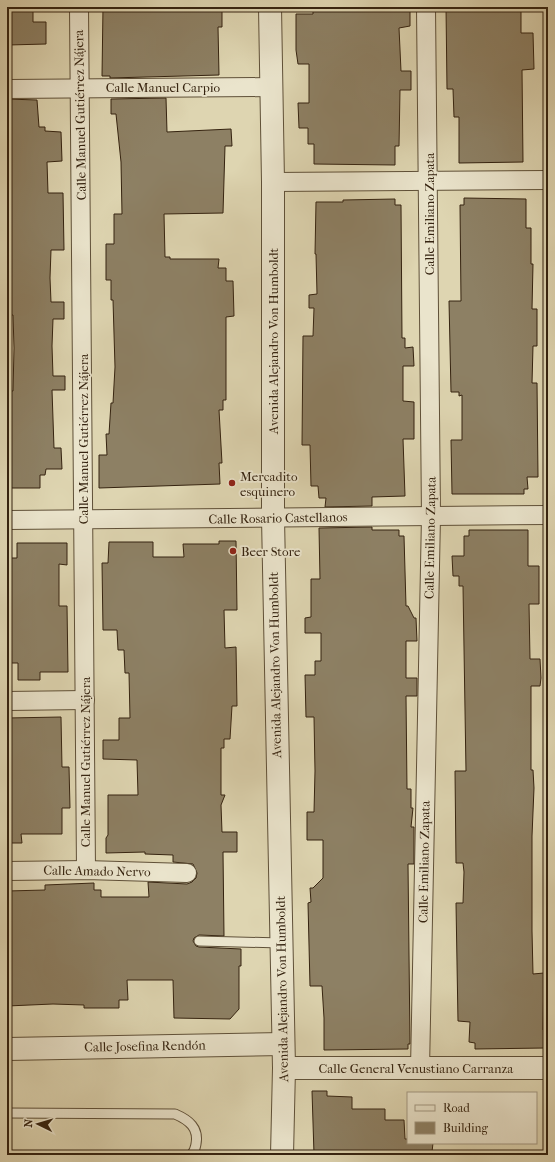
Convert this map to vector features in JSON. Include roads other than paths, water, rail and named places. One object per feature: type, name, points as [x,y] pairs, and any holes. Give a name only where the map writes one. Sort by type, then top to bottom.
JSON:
[{"type":"street","name":"Calle Manuel Gutiérrez Nájera","points":[[78,7],[80,88],[86,870]]},
{"type":"street","name":"Avenida Alejandro Von Humboldt","points":[[270,7],[273,182],[273,518],[284,1068],[282,1155]]},
{"type":"street","name":"Calle Emiliano Zapata","points":[[420,1068],[431,516],[426,7]]},
{"type":"street","name":"Calle Manuel Carpio","points":[[7,89],[271,87]]},
{"type":"street","points":[[273,182],[548,180]]},
{"type":"street","name":"Calle Rosario Castellanos","points":[[7,520],[548,515]]},
{"type":"street","points":[[7,701],[84,700]]},
{"type":"street","name":"Calle Amado Nervo","points":[[7,871],[86,870],[187,873]]},
{"type":"street","name":"Calle Josefina Rendón","points":[[7,1049],[283,1044]]},
{"type":"street","name":"Calle General Venustiano Carranza","points":[[284,1068],[548,1068]]},
{"type":"lane","points":[[199,942],[281,943]]},
{"type":"lane","points":[[7,1113],[175,1114],[193,1125],[197,1136],[195,1151],[191,1155]]},
{"type":"place","name":"Mercadito esquinero","points":[[232,483]]},
{"type":"place","name":"Beer Store","points":[[233,551]]}]
